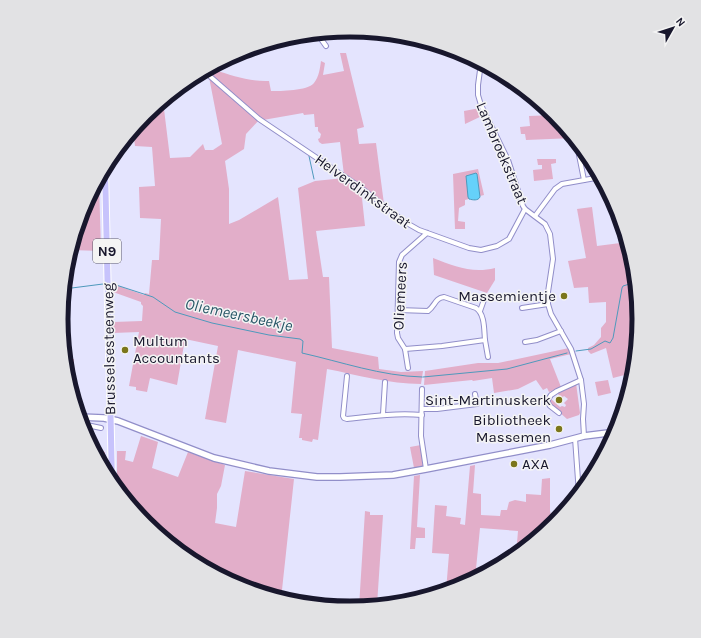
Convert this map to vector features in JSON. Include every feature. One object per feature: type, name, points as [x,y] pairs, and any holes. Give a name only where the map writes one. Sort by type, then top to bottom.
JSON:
[{"type":"main road","name":"Brusselsesteenweg","points":[[105,179],[112,469]]},
{"type":"main road","points":[[86,417],[111,419],[214,458],[269,471],[317,477],[392,475],[550,445],[584,436],[608,433]]},
{"type":"street","points":[[321,39],[326,46]]},
{"type":"street","name":"Lambroekstraat","points":[[481,69],[478,95],[481,105],[508,160],[521,202],[525,209],[545,224],[550,234],[553,259],[548,292],[548,304],[571,349],[581,380],[584,404],[584,436]]},
{"type":"street","name":"Helverdinkstraat","points":[[209,76],[259,119],[360,187],[409,225],[427,233],[468,248],[481,250],[497,246],[510,239],[525,209]]},
{"type":"street","points":[[579,153],[584,180]]},
{"type":"street","points":[[535,216],[555,189],[562,184],[595,179]]},
{"type":"street","name":"Oliemeers","points":[[408,368],[406,349],[398,338],[397,333],[399,262],[402,255],[427,233]]},
{"type":"street","points":[[398,310],[428,311],[432,308],[436,300],[444,297],[480,311]]},
{"type":"street","points":[[485,297],[480,311],[482,315],[488,357]]},
{"type":"street","points":[[522,308],[548,304]]},
{"type":"street","points":[[525,342],[537,340],[561,331]]},
{"type":"street","points":[[406,349],[485,340]]},
{"type":"street","points":[[347,376],[344,418],[348,419],[383,414],[422,415]]},
{"type":"street","points":[[558,413],[550,406],[547,400],[551,394],[581,380]]},
{"type":"street","points":[[383,414],[385,382]]},
{"type":"street","points":[[422,389],[421,436],[426,469]]},
{"type":"street","points":[[422,409],[477,404],[475,394]]},
{"type":"street","points":[[89,426],[101,428]]},
{"type":"street","points":[[575,438],[578,485]]},
{"type":"shaded area","points":[[340,53],[346,53],[364,127],[357,129],[359,144],[376,143],[384,204],[344,175],[340,142],[322,144],[319,142],[318,139],[320,138],[321,134],[318,131],[318,127],[315,127],[314,114],[304,115],[303,113],[263,120],[211,75],[217,71],[248,79],[269,81],[271,91],[287,91],[311,86],[316,81],[321,61],[325,63],[323,75],[344,71]]},
{"type":"shaded area","points":[[209,77],[259,120],[246,134],[244,149],[225,161],[229,189],[229,224],[239,220],[278,197],[289,280],[308,279],[298,188],[315,181],[344,178],[361,189],[365,226],[316,231],[323,277],[329,277],[332,348],[378,357],[379,369],[401,372],[423,371],[421,384],[385,381],[327,369],[318,440],[313,439],[312,442],[299,438],[302,414],[291,413],[296,362],[238,350],[226,423],[205,419],[218,346],[185,339],[177,385],[150,378],[147,392],[136,390],[136,387],[129,386],[139,332],[113,333],[113,322],[142,321],[143,306],[141,302],[113,292],[113,284],[144,295],[145,293],[149,294],[152,260],[159,260],[161,219],[140,218],[139,187],[155,186],[152,147],[135,146],[134,138],[164,108],[170,158],[190,157],[203,144],[205,150],[213,150],[222,144]]},
{"type":"shaded area","points":[[480,108],[484,115],[465,124],[464,111]]},
{"type":"shaded area","points":[[545,115],[567,138],[526,140],[525,134],[521,134],[520,127],[530,126],[529,116]]},
{"type":"shaded area","points":[[537,159],[556,159],[556,163],[551,164],[553,179],[534,181],[533,170],[542,169],[542,165],[538,165]]},
{"type":"shaded area","points":[[478,169],[484,195],[480,196],[477,174],[468,197],[469,199],[465,200],[465,205],[459,208],[458,221],[465,222],[465,229],[455,229],[453,174]]},
{"type":"shaded area","points":[[99,191],[101,251],[77,250],[83,228]]},
{"type":"shaded area","points":[[592,207],[597,246],[622,243],[627,264],[632,301],[632,337],[630,356],[627,374],[613,378],[606,348],[591,354],[588,351],[588,348],[594,345],[601,337],[601,328],[606,322],[606,302],[589,303],[588,287],[574,288],[568,261],[586,258],[577,209]]},
{"type":"shaded area","points":[[433,258],[471,270],[487,270],[495,268],[495,280],[487,293],[434,275]]},
{"type":"shaded area","points":[[569,348],[571,354],[550,359],[561,387],[549,392],[547,388],[543,390],[536,380],[518,389],[494,393],[492,378],[424,385],[425,371],[478,363],[498,363]]},
{"type":"shaded area","points":[[72,359],[74,359],[73,370]]},
{"type":"shaded area","points":[[608,380],[611,393],[598,396],[595,382]]},
{"type":"shaded area","points":[[576,383],[580,413],[579,415],[567,419],[549,403],[551,399],[560,407],[565,407],[566,405],[564,403],[568,399],[564,396],[562,398],[557,393]]},
{"type":"shaded area","points":[[141,436],[158,442],[152,468],[178,477],[188,452],[225,465],[221,486],[217,494],[215,523],[236,527],[245,471],[294,479],[282,592],[243,580],[226,572],[209,563],[179,543],[165,531],[138,505],[117,477],[117,451],[126,451],[125,460],[133,462]]},
{"type":"shaded area","points":[[421,445],[423,466],[414,468],[410,447]]},
{"type":"shaded area","points":[[102,451],[105,452],[106,459]]},
{"type":"shaded area","points":[[475,465],[473,493],[481,494],[481,515],[500,516],[501,510],[507,510],[509,502],[515,500],[526,502],[526,494],[541,495],[542,479],[550,478],[551,517],[517,547],[518,531],[480,528],[476,572],[447,584],[449,554],[432,553],[435,505],[447,506],[446,516],[461,518],[460,524],[465,525],[470,466]]},
{"type":"shaded area","points":[[420,475],[417,527],[425,528],[425,538],[416,538],[415,549],[410,549],[414,476]]},
{"type":"shaded area","points":[[365,511],[370,512],[370,515],[383,515],[377,600],[359,601]]},
{"type":"water","points":[[476,173],[480,197],[474,200],[469,199],[468,197],[466,176]]},
{"type":"waterway","points":[[309,156],[314,179]]},
{"type":"waterway","name":"Oliemeersbeekje","points":[[70,288],[103,284]]},
{"type":"waterway","name":"Oliemeersbeekje","points":[[113,284],[153,297],[175,312],[212,323],[269,335],[300,339],[303,341],[302,353],[362,368],[392,374],[422,377]]},
{"type":"waterway","name":"Oliemeersbeekje","points":[[576,351],[591,349],[605,341],[610,343],[613,338],[622,288],[623,286],[630,284]]},
{"type":"waterway","name":"Oliemeersbeekje","points":[[423,377],[507,369],[567,353]]},
{"type":"place","name":"Massemientje","points":[[564,296]]},
{"type":"place","name":"Multum Accountants","points":[[125,350]]},
{"type":"place","name":"Sint-Martinuskerk","points":[[559,400]]},
{"type":"place","name":"Bibliotheek Massemen","points":[[559,429]]},
{"type":"place","name":"AXA","points":[[514,464]]}]
